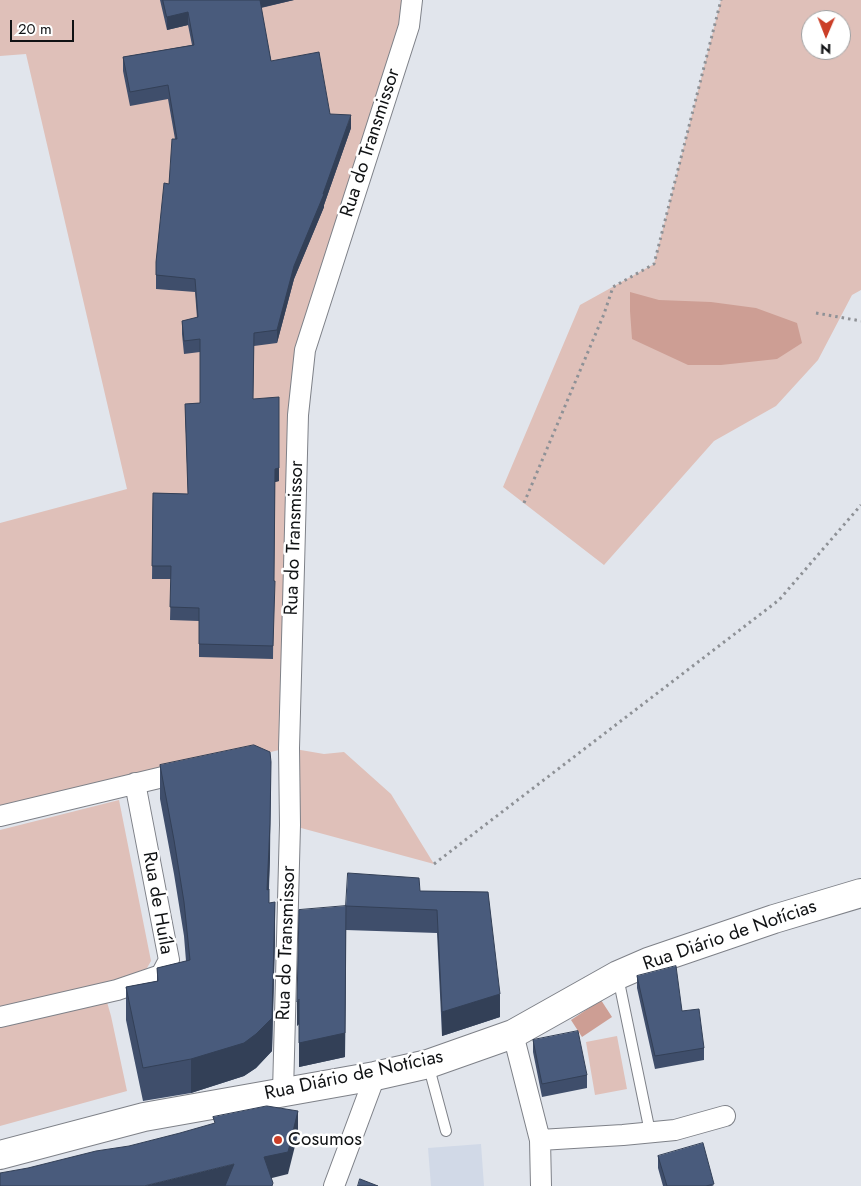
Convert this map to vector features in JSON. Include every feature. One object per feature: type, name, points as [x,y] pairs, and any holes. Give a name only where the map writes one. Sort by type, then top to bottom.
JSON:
[{"type":"main road","name":"Rua Diário de Notícias","points":[[0,1155],[144,1117],[375,1076],[428,1064],[513,1034],[618,975],[657,959],[774,919],[861,893]]},
{"type":"street","name":"Rua do Transmissor","points":[[282,1092],[290,825],[279,750],[298,415],[304,350],[409,26],[412,0]]},
{"type":"street","points":[[0,816],[202,768]]},
{"type":"street","name":"Rua de Huíla","points":[[0,1017],[117,990],[161,975],[169,960],[135,783]]},
{"type":"street","points":[[513,1034],[540,1140],[541,1186]]},
{"type":"street","points":[[334,1186],[375,1076]]},
{"type":"street","points":[[540,1140],[675,1130],[725,1116]]},
{"type":"lane","points":[[618,975],[650,1132]]},
{"type":"lane","points":[[428,1064],[446,1130]]},
{"type":"path","points":[[524,503],[604,314],[613,287],[654,264],[722,0]]},
{"type":"path","points":[[816,313],[861,321]]},
{"type":"path","points":[[434,864],[779,600],[861,505]]},
{"type":"shaded area","points":[[0,0],[412,0],[305,350],[289,748],[324,754],[344,752],[391,794],[434,864],[290,825],[288,748],[0,816],[0,523],[127,489],[26,54],[0,56]]},
{"type":"shaded area","points":[[721,0],[861,0],[861,290],[852,295],[818,360],[776,406],[714,441],[604,565],[503,487],[580,305],[654,264]]},
{"type":"shaded area","points":[[630,292],[659,300],[711,302],[756,308],[797,323],[802,343],[777,359],[721,365],[688,365],[632,339]]},
{"type":"shaded area","points":[[119,800],[151,961],[143,975],[103,988],[127,1091],[0,1126],[0,830]]},
{"type":"shaded area","points":[[601,1000],[612,1017],[582,1037],[571,1020]]},
{"type":"shaded area","points":[[617,1036],[627,1089],[595,1095],[586,1042]]},
{"type":"shaded area","points":[[481,1144],[484,1186],[431,1186],[428,1148]]},
{"type":"building","points":[[163,0],[260,0],[271,61],[319,52],[330,114],[351,115],[324,194],[294,266],[277,330],[254,333],[253,399],[279,397],[279,468],[275,469],[273,646],[199,644],[199,608],[170,607],[171,566],[152,566],[153,493],[188,494],[185,404],[200,403],[200,339],[184,341],[182,321],[198,317],[195,279],[156,275],[164,183],[169,184],[172,139],[177,139],[168,85],[130,92],[123,57],[194,45],[188,12],[167,17]]},
{"type":"building","points":[[254,745],[270,752],[271,762],[267,890],[269,889],[269,903],[275,902],[272,1018],[244,1043],[191,1059],[143,1068],[126,987],[158,981],[157,968],[190,960],[184,902],[160,765]]},
{"type":"building","points":[[348,873],[419,878],[420,891],[488,892],[500,994],[442,1012],[437,910],[346,906]]},
{"type":"building","points":[[346,906],[345,1033],[299,1043],[299,999],[297,1002],[299,910]]},
{"type":"building","points":[[676,966],[682,1011],[699,1009],[704,1048],[655,1056],[637,976]]},
{"type":"building","points":[[578,1031],[587,1075],[542,1084],[533,1040]]},
{"type":"building","points":[[267,1106],[298,1111],[288,1152],[264,1157],[273,1183],[272,1186],[225,1186],[234,1164],[144,1186],[0,1186],[0,1173],[96,1151],[129,1146],[215,1123],[213,1117]]},
{"type":"building","points":[[703,1143],[714,1184],[706,1186],[667,1186],[658,1156]]},
{"type":"building","points":[[360,1179],[378,1186],[358,1186]]},
{"type":"place","name":"Cosumos","points":[[278,1140]]}]
